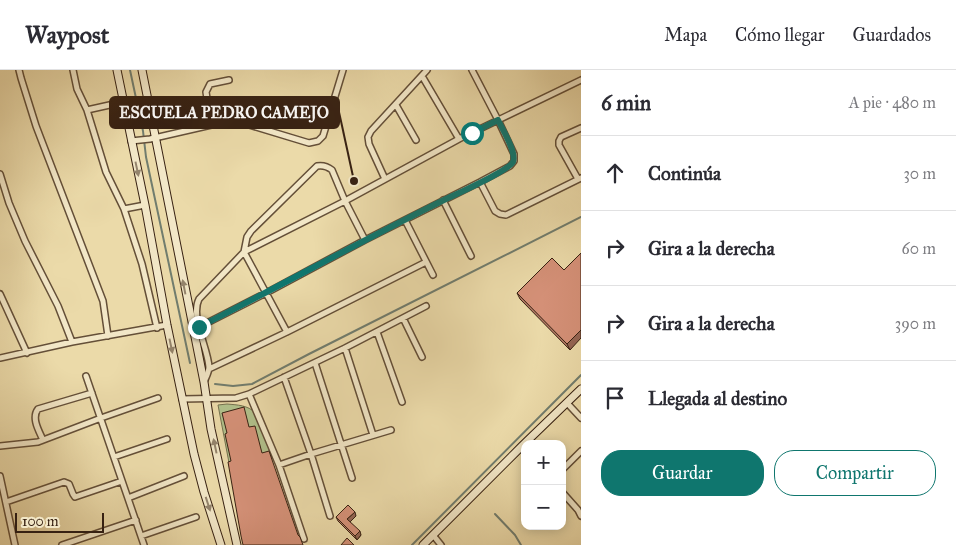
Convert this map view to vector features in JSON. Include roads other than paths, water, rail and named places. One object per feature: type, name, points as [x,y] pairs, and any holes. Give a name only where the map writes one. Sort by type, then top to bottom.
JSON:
[{"type":"main road","points":[[117,70],[123,102],[134,141],[167,325],[194,454],[221,545]]},
{"type":"main road","points":[[142,70],[153,138],[236,545]]},
{"type":"main road","points":[[530,440],[581,389]]},
{"type":"main road","points":[[423,545],[521,449]]},
{"type":"street","points":[[19,70],[36,126],[103,301],[108,336]]},
{"type":"street","points":[[73,70],[77,89],[87,110],[106,172],[124,209],[142,264],[157,328]]},
{"type":"street","points":[[134,141],[234,120],[309,143],[318,141],[323,136],[343,70]]},
{"type":"street","points":[[385,179],[369,144],[368,137],[370,132],[427,70]]},
{"type":"street","points":[[199,327],[510,166],[514,161],[514,154],[472,70]]},
{"type":"street","points":[[422,76],[459,140]]},
{"type":"street","points":[[211,124],[206,92],[207,87],[210,84],[228,80]]},
{"type":"street","points":[[204,382],[210,369],[196,307],[199,299],[244,252],[498,120],[581,80]]},
{"type":"street","points":[[87,110],[123,102]]},
{"type":"street","points":[[396,104],[416,140]]},
{"type":"street","points":[[480,182],[494,211],[506,215],[579,178],[559,145],[559,141],[561,137],[581,128]]},
{"type":"street","points":[[287,332],[244,252],[247,237],[251,231],[317,166],[322,165],[332,170],[365,240]]},
{"type":"street","points":[[0,174],[9,204],[25,241],[58,306],[72,342]]},
{"type":"street","points":[[443,200],[471,256]]},
{"type":"street","points":[[124,209],[145,205]]},
{"type":"street","points":[[405,220],[434,275]]},
{"type":"street","points":[[210,369],[426,262]]},
{"type":"street","points":[[0,294],[27,353]]},
{"type":"street","points":[[182,398],[236,398],[249,394],[345,348],[426,306]]},
{"type":"street","points":[[403,318],[422,357]]},
{"type":"street","points":[[0,358],[72,342],[167,325]]},
{"type":"street","points":[[377,332],[402,402]]},
{"type":"street","points":[[345,348],[373,435]]},
{"type":"street","points":[[314,363],[352,478]]},
{"type":"street","points":[[86,376],[144,545]]},
{"type":"street","points":[[284,377],[330,516]]},
{"type":"street","points":[[43,440],[34,417],[38,409],[92,393]]},
{"type":"street","points":[[249,394],[279,465],[304,539]]},
{"type":"street","points":[[0,446],[38,442],[158,398]]},
{"type":"street","points":[[568,403],[581,418]]},
{"type":"street","points":[[279,465],[391,430]]},
{"type":"street","points":[[114,457],[167,439]]},
{"type":"street","points":[[566,466],[581,451]]},
{"type":"street","points":[[0,476],[2,493],[6,502],[15,545]]},
{"type":"street","points":[[128,498],[184,476]]},
{"type":"street","points":[[6,502],[60,482],[69,484],[75,497],[122,481]]},
{"type":"street","points":[[566,496],[581,516]]},
{"type":"street","points":[[141,536],[196,517]]},
{"type":"street","points":[[62,545],[136,520]]},
{"type":"street","points":[[433,535],[441,545]]},
{"type":"waterway","points":[[130,70],[143,131],[146,157],[190,363]]},
{"type":"waterway","points":[[215,384],[233,386],[252,384],[581,217]]},
{"type":"waterway","points":[[412,545],[581,375]]},
{"type":"waterway","points":[[495,514],[515,535],[521,545]]},
{"type":"place","name":"ESCUELA PEDRO CAMEJO","points":[[354,181]]}]
